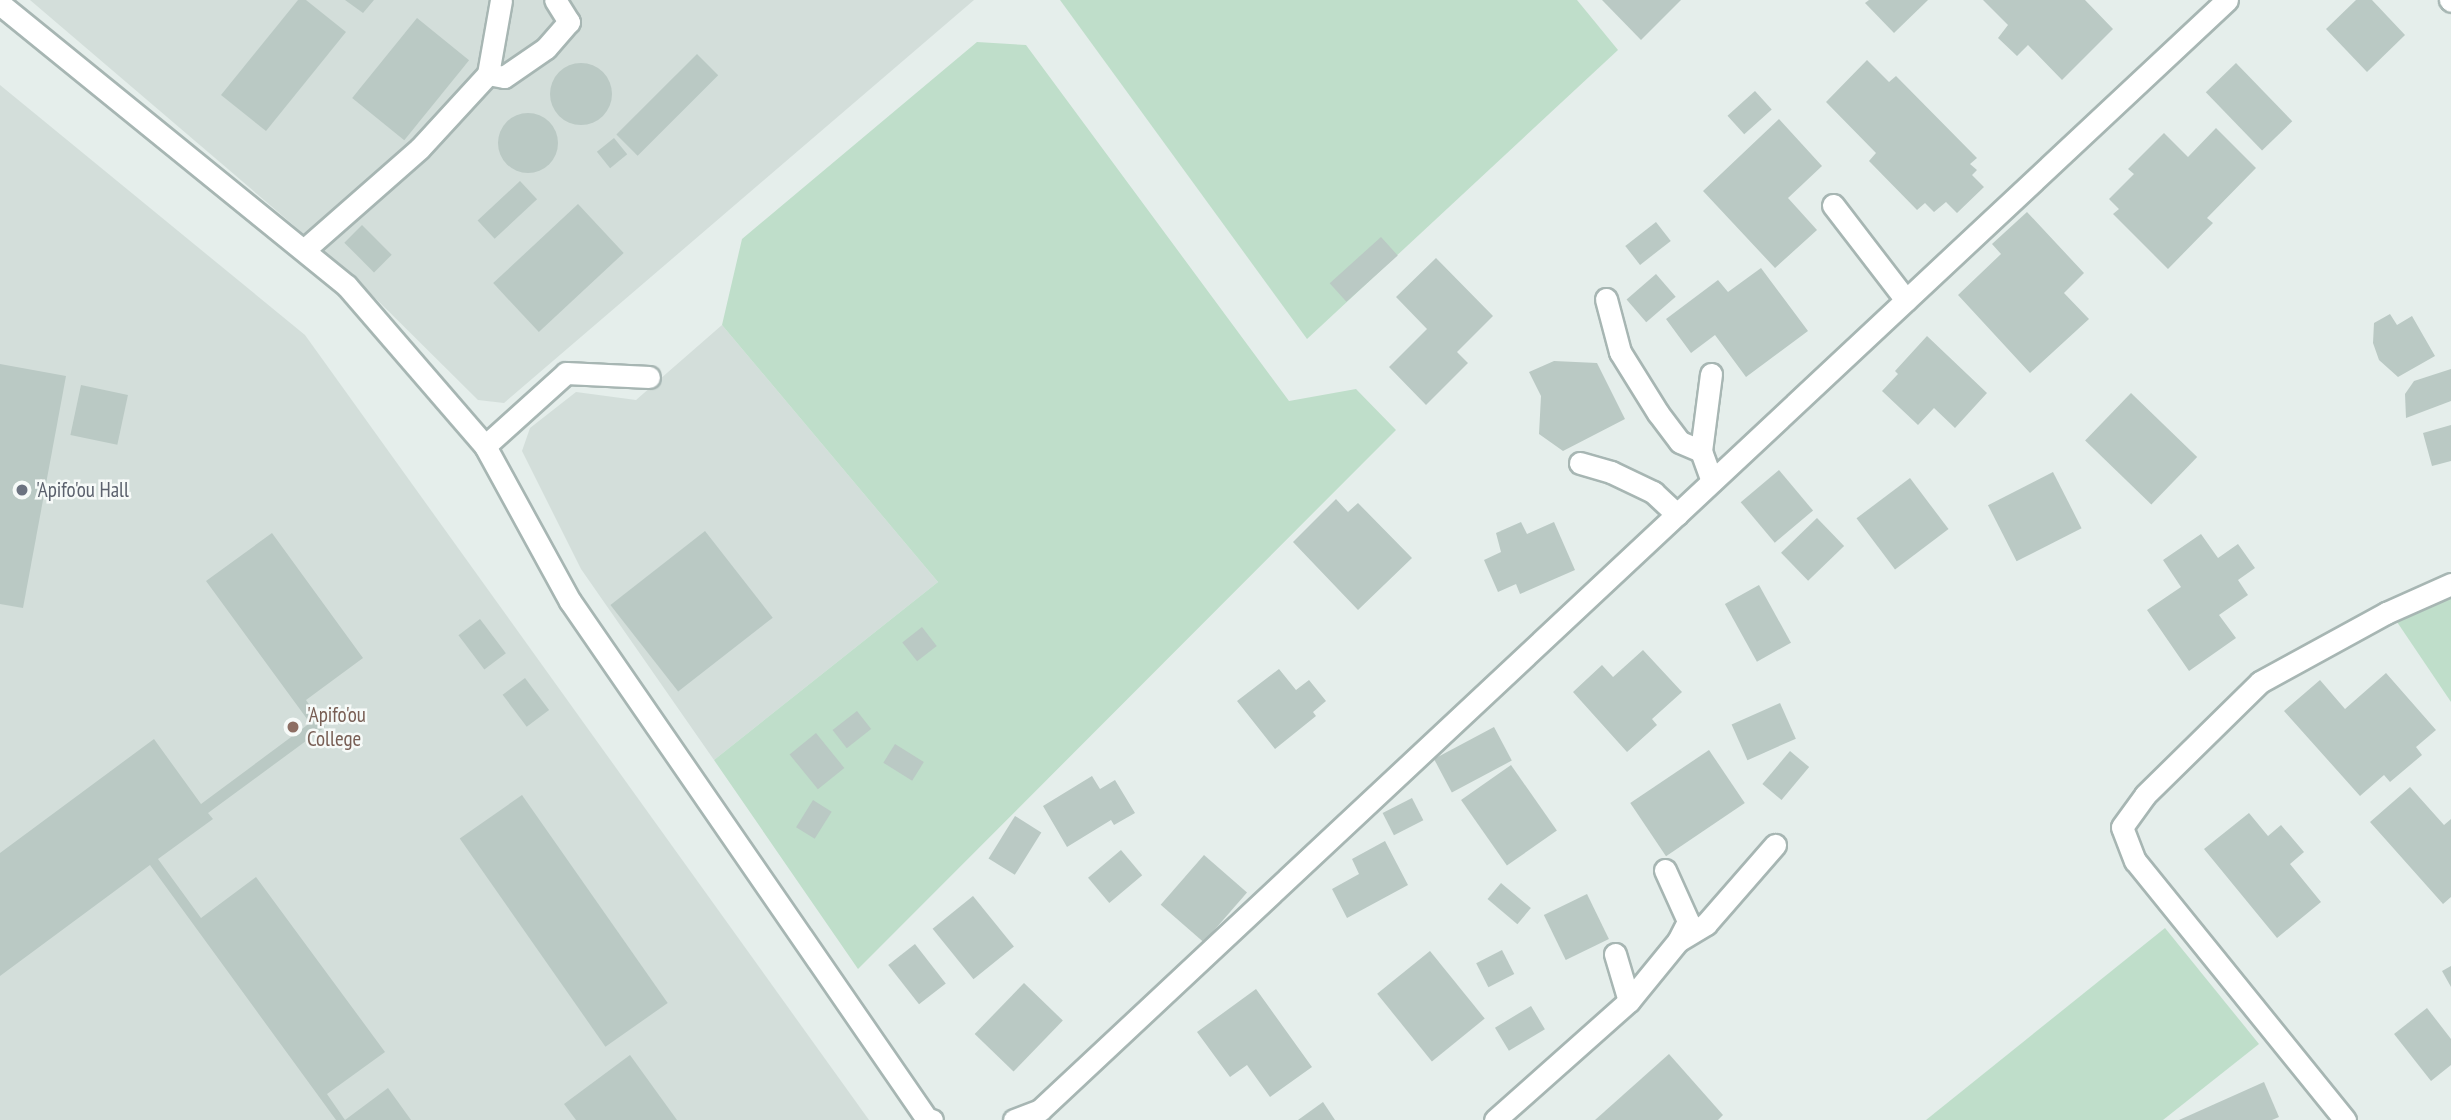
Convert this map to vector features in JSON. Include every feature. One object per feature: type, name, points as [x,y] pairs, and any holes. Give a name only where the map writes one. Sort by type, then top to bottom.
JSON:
[{"type":"street","points":[[304,250],[420,148],[488,74],[501,0]]},
{"type":"street","points":[[488,74],[504,77],[546,48],[569,22],[555,0]]},
{"type":"street","points":[[1014,1120],[1040,1110],[2227,0]]},
{"type":"street","points":[[0,4],[347,286],[485,446],[570,601],[929,1120]]},
{"type":"street","points":[[1833,205],[1906,300]]},
{"type":"street","points":[[1606,299],[1620,352],[1658,413],[1680,442],[1701,451]]},
{"type":"street","points":[[485,446],[566,373],[649,377]]},
{"type":"street","points":[[1711,374],[1707,428],[1701,451],[1712,481]]},
{"type":"street","points":[[1580,463],[1611,472],[1654,492],[1677,514]]},
{"type":"street","points":[[2345,1120],[2134,861],[2122,827],[2145,795],[2260,682],[2386,612],[2451,584]]},
{"type":"street","points":[[1678,941],[1706,924],[1775,845]]},
{"type":"street","points":[[1495,1120],[1629,1001],[1678,941],[1688,921],[1665,870]]},
{"type":"street","points":[[1615,954],[1629,1001]]},
{"type":"shaded area","points":[[30,0],[974,0],[504,403],[478,400],[353,276]]},
{"type":"shaded area","name":"'Apifo'ou College","points":[[0,85],[305,335],[869,1120],[0,1120]]},
{"type":"shaded area","points":[[722,325],[938,582],[714,760],[581,569],[522,451],[530,428],[576,392],[636,400]]},
{"type":"green space","points":[[1060,0],[1577,0],[1618,50],[1307,339]]},
{"type":"green space","points":[[977,42],[1026,45],[1289,401],[1356,389],[1396,430],[858,969],[714,760],[938,582],[722,325],[742,239]]},
{"type":"green space","points":[[2451,596],[2451,702],[2393,616]]},
{"type":"green space","points":[[2165,928],[2259,1044],[2163,1120],[1926,1120]]},
{"type":"building","points":[[298,0],[306,0],[346,32],[266,131],[221,95]]},
{"type":"building","points":[[345,0],[374,0],[363,13]]},
{"type":"building","points":[[1602,0],[1681,0],[1641,40]]},
{"type":"building","points":[[1869,0],[1928,0],[1894,33],[1865,3]]},
{"type":"building","points":[[1983,0],[2085,0],[2113,29],[2062,80],[2028,45],[2017,56],[1998,38],[2008,25]]},
{"type":"building","points":[[2356,0],[2372,0],[2405,35],[2367,72],[2326,29]]},
{"type":"building","points":[[417,18],[469,60],[404,140],[352,98]]},
{"type":"building","points":[[697,54],[718,75],[638,156],[616,135]]},
{"type":"building","points":[[1867,60],[1889,82],[1896,76],[1977,158],[1970,164],[1977,170],[1972,175],[1984,187],[1957,213],[1946,202],[1934,212],[1925,203],[1917,210],[1869,161],[1876,153],[1826,102]]},
{"type":"building","points":[[581,63],[603,72],[612,94],[603,116],[581,125],[559,116],[550,94],[559,72]]},
{"type":"building","points":[[2236,63],[2292,121],[2262,150],[2206,92]]},
{"type":"building","points":[[1755,91],[1772,110],[1744,134],[1728,116]]},
{"type":"building","points":[[522,113],[534,113],[553,126],[558,143],[556,155],[545,168],[534,173],[522,173],[503,160],[498,149],[498,137],[511,118]]},
{"type":"building","points":[[1779,119],[1822,166],[1788,198],[1817,230],[1775,268],[1703,191]]},
{"type":"building","points":[[2216,128],[2256,168],[2207,218],[2213,223],[2168,269],[2113,214],[2119,209],[2109,199],[2134,174],[2128,169],[2164,133],[2188,157]]},
{"type":"building","points":[[614,138],[627,154],[610,168],[597,152]]},
{"type":"building","points":[[520,181],[537,199],[495,239],[478,221]]},
{"type":"building","points":[[578,204],[624,253],[539,332],[493,283]]},
{"type":"building","points":[[2027,212],[2084,273],[2064,293],[2089,319],[2030,373],[1958,295],[2001,254],[1992,244]]},
{"type":"building","points":[[1656,222],[1671,241],[1640,265],[1625,246]]},
{"type":"building","points":[[362,225],[392,255],[374,272],[344,243]]},
{"type":"building","points":[[1381,237],[1398,256],[1346,302],[1330,283]]},
{"type":"building","points":[[1436,258],[1493,316],[1457,352],[1468,363],[1426,405],[1389,367],[1427,329],[1396,297]]},
{"type":"building","points":[[1761,268],[1808,331],[1746,377],[1715,335],[1691,353],[1666,319],[1718,280],[1728,292]]},
{"type":"building","points":[[1656,274],[1676,297],[1646,322],[1627,300]]},
{"type":"building","points":[[2390,314],[2397,325],[2412,316],[2435,356],[2398,377],[2379,360],[2373,343],[2374,323]]},
{"type":"building","points":[[1927,336],[1987,393],[1955,428],[1934,408],[1918,425],[1882,391],[1898,374],[1895,371]]},
{"type":"building","points":[[1554,361],[1597,363],[1625,419],[1563,451],[1539,434],[1541,396],[1529,372]]},
{"type":"building","name":"'Apifo'ou Hall","points":[[0,364],[66,376],[23,608],[0,604]]},
{"type":"building","points":[[2451,369],[2451,401],[2406,418],[2405,394],[2414,381]]},
{"type":"building","points":[[81,385],[128,395],[117,445],[70,435]]},
{"type":"building","points":[[2131,393],[2197,457],[2151,504],[2085,440]]},
{"type":"building","points":[[2451,425],[2451,461],[2432,466],[2423,433]]},
{"type":"building","points":[[1779,470],[1813,511],[1775,543],[1741,502]]},
{"type":"building","points":[[2053,472],[2082,528],[2017,561],[1988,505]]},
{"type":"building","points":[[1910,478],[1949,529],[1895,569],[1856,518]]},
{"type":"building","points":[[1336,499],[1348,512],[1358,503],[1412,558],[1358,610],[1293,542]]},
{"type":"building","points":[[1817,518],[1844,546],[1808,581],[1781,553]]},
{"type":"building","points":[[1521,522],[1527,534],[1554,522],[1575,570],[1520,594],[1516,584],[1498,592],[1484,560],[1501,552],[1496,533]]},
{"type":"building","points":[[705,531],[773,618],[678,692],[610,605]]},
{"type":"building","points":[[272,533],[363,658],[306,700],[325,727],[208,813],[213,819],[158,859],[201,918],[256,877],[385,1052],[327,1094],[345,1120],[336,1120],[150,865],[0,976],[0,853],[154,739],[201,804],[310,723],[206,581]]},
{"type":"building","points":[[2201,534],[2218,558],[2238,544],[2255,568],[2238,580],[2248,595],[2219,615],[2236,638],[2189,671],[2147,610],[2181,587],[2163,560]]},
{"type":"building","points":[[1759,585],[1791,643],[1757,662],[1725,604]]},
{"type":"building","points":[[480,619],[506,653],[484,670],[458,635]]},
{"type":"building","points":[[922,627],[937,646],[917,661],[902,642]]},
{"type":"building","points":[[1643,650],[1682,692],[1652,719],[1657,725],[1627,752],[1573,692],[1602,665],[1613,677]]},
{"type":"building","points":[[1279,669],[1296,690],[1309,680],[1326,701],[1313,712],[1316,716],[1275,749],[1237,701]]},
{"type":"building","points":[[2386,673],[2436,730],[2416,747],[2422,755],[2390,782],[2384,775],[2360,796],[2284,711],[2320,680],[2345,709]]},
{"type":"building","points":[[525,678],[549,710],[527,727],[503,695]]},
{"type":"building","points":[[1780,703],[1796,739],[1747,760],[1732,725]]},
{"type":"building","points":[[857,711],[871,729],[847,748],[833,730]]},
{"type":"building","points":[[1494,727],[1512,761],[1452,792],[1434,759]]},
{"type":"building","points":[[816,733],[844,768],[818,789],[790,754]]},
{"type":"building","points":[[895,744],[924,762],[912,781],[883,763]]},
{"type":"building","points":[[1709,750],[1745,803],[1666,856],[1630,803]]},
{"type":"building","points":[[1790,751],[1809,767],[1782,800],[1762,784]]},
{"type":"building","points":[[1511,765],[1557,831],[1507,866],[1461,800]]},
{"type":"building","points":[[1092,776],[1100,789],[1115,780],[1135,813],[1114,825],[1111,820],[1067,847],[1043,806]]},
{"type":"building","points":[[2410,787],[2444,825],[2451,819],[2451,897],[2443,904],[2370,822]]},
{"type":"building","points":[[522,795],[668,1003],[605,1047],[460,839]]},
{"type":"building","points":[[1412,798],[1423,820],[1394,835],[1383,813]]},
{"type":"building","points":[[813,800],[832,812],[815,839],[796,827]]},
{"type":"building","points":[[2249,813],[2268,836],[2281,825],[2304,852],[2290,864],[2321,902],[2277,938],[2204,849]]},
{"type":"building","points":[[1015,816],[1041,832],[1015,875],[989,858]]},
{"type":"building","points":[[1385,841],[1408,885],[1347,918],[1332,889],[1359,874],[1352,859]]},
{"type":"building","points":[[1121,850],[1142,875],[1109,903],[1088,878]]},
{"type":"building","points":[[1204,855],[1247,892],[1204,942],[1161,905]]},
{"type":"building","points":[[1501,883],[1531,908],[1517,924],[1488,899]]},
{"type":"building","points":[[1587,894],[1609,939],[1566,960],[1544,915]]},
{"type":"building","points":[[973,896],[1014,947],[973,979],[933,929]]},
{"type":"building","points":[[915,944],[946,983],[919,1004],[888,965]]},
{"type":"building","points":[[1502,950],[1514,974],[1488,987],[1476,963]]},
{"type":"building","points":[[1430,951],[1485,1019],[1432,1061],[1377,994]]},
{"type":"building","points":[[2451,966],[2451,987],[2442,971]]},
{"type":"building","points":[[1024,983],[1063,1021],[1014,1072],[975,1034]]},
{"type":"building","points":[[1256,989],[1312,1067],[1270,1097],[1247,1065],[1230,1077],[1197,1032]]},
{"type":"building","points":[[1531,1006],[1545,1029],[1509,1051],[1495,1028]]},
{"type":"building","points":[[2427,1008],[2451,1039],[2451,1065],[2431,1081],[2394,1034]]},
{"type":"building","points":[[1669,1054],[1723,1115],[1718,1120],[1595,1120]]},
{"type":"building","points":[[630,1055],[677,1120],[576,1120],[564,1104]]},
{"type":"building","points":[[2264,1082],[2279,1117],[2272,1120],[2179,1120]]},
{"type":"building","points":[[388,1088],[411,1120],[345,1120]]},
{"type":"building","points":[[1323,1102],[1335,1120],[1298,1120]]},
{"type":"place","name":"'Apifo'ou Hall","points":[[22,490]]},
{"type":"place","name":"'Apifo'ou College","points":[[293,727]]}]
